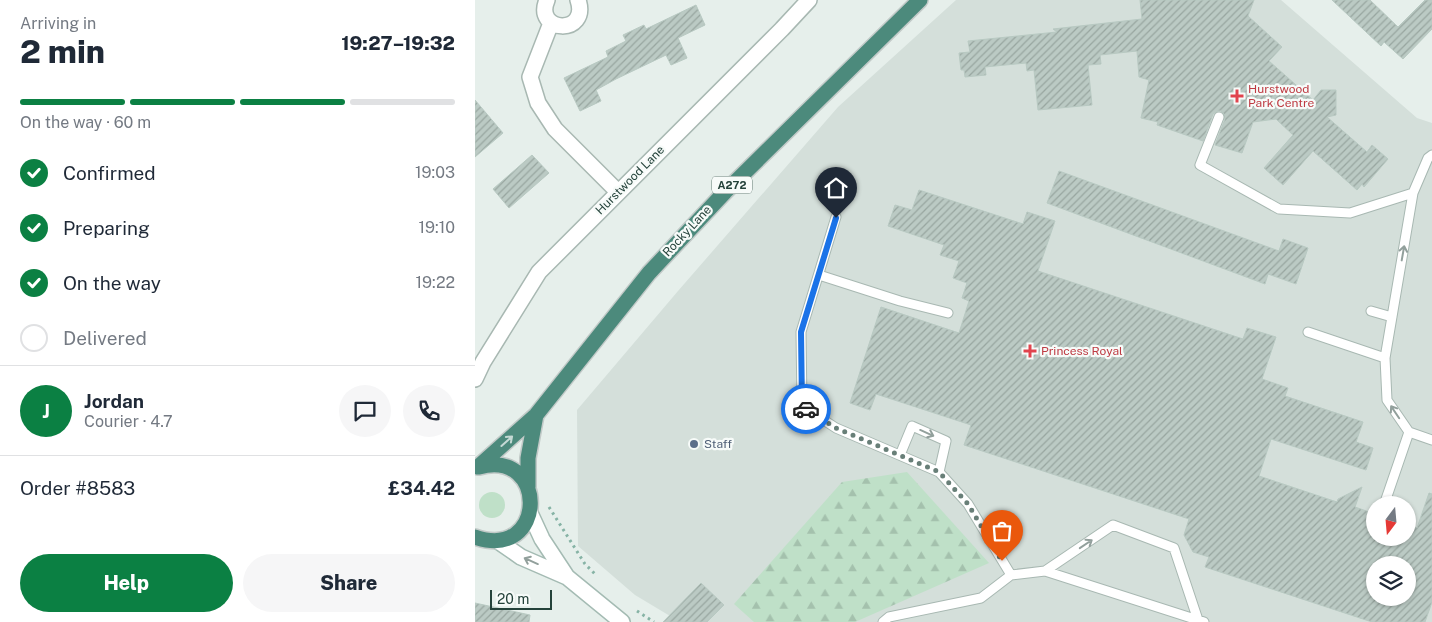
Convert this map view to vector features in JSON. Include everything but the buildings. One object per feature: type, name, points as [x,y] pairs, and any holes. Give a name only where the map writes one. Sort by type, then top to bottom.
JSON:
[{"type":"highway","name":"Rocky Lane","points":[[477,468],[536,415],[649,273],[725,192],[920,0]]},
{"type":"highway","name":"Rocky Lane","points":[[530,513],[531,497],[528,487],[528,458],[536,415]]},
{"type":"highway","points":[[477,468],[487,465],[504,466],[518,474],[528,487]]},
{"type":"highway","points":[[475,537],[486,541],[506,539],[519,531],[526,523],[530,513]]},
{"type":"street","points":[[547,0],[544,8],[545,14],[551,23],[563,27],[574,22],[580,12],[578,0]]},
{"type":"street","name":"Hurstwood Lane","points":[[475,379],[479,361],[539,272],[809,0]]},
{"type":"street","points":[[551,23],[530,77],[538,103],[555,130],[618,192]]},
{"type":"street","points":[[530,513],[542,539],[567,577]]},
{"type":"street","points":[[498,541],[521,557],[567,577],[622,622]]},
{"type":"lane","points":[[1219,117],[1200,165],[1279,209],[1350,213],[1413,193]]},
{"type":"lane","points":[[1432,155],[1428,158],[1413,193],[1385,358],[1387,400],[1409,432],[1432,440]]},
{"type":"lane","points":[[836,218],[801,332],[802,406],[836,428],[939,472],[968,504],[1011,575]]},
{"type":"lane","points":[[819,275],[900,301],[948,313]]},
{"type":"lane","points":[[1371,311],[1392,316]]},
{"type":"lane","points":[[1308,332],[1385,358]]},
{"type":"lane","points":[[900,455],[912,426],[947,441],[939,472]]},
{"type":"lane","points":[[1387,496],[1409,432]]},
{"type":"lane","points":[[1045,571],[1113,525],[1174,548],[1201,621]]},
{"type":"lane","points":[[883,622],[889,617],[981,598],[1011,575],[1045,571],[1201,621]]},
{"type":"path","points":[[560,526],[585,564],[598,578]]},
{"type":"path","points":[[633,609],[654,622]]},
{"type":"shaded area","name":"Princess Royal","points":[[956,0],[1281,0],[1417,118],[1432,123],[1432,622],[680,622],[635,595],[578,546],[577,410],[838,107]]},
{"type":"green space","points":[[907,472],[989,563],[855,622],[754,622],[734,604],[842,482]]},
{"type":"green space","points":[[492,492],[501,496],[505,505],[501,514],[492,518],[483,514],[479,505],[483,496]]},
{"type":"way so far","points":[[806,409],[836,428],[939,472],[968,504],[1002,561]]},
{"type":"place","name":"Hurstwood Park Centre","points":[[1237,96]]},
{"type":"place","name":"Princess Royal","points":[[1030,351]]},
{"type":"place","name":"Staff","points":[[694,444]]},
{"type":"route","points":[[806,409],[802,406],[801,332],[836,218]]}]
